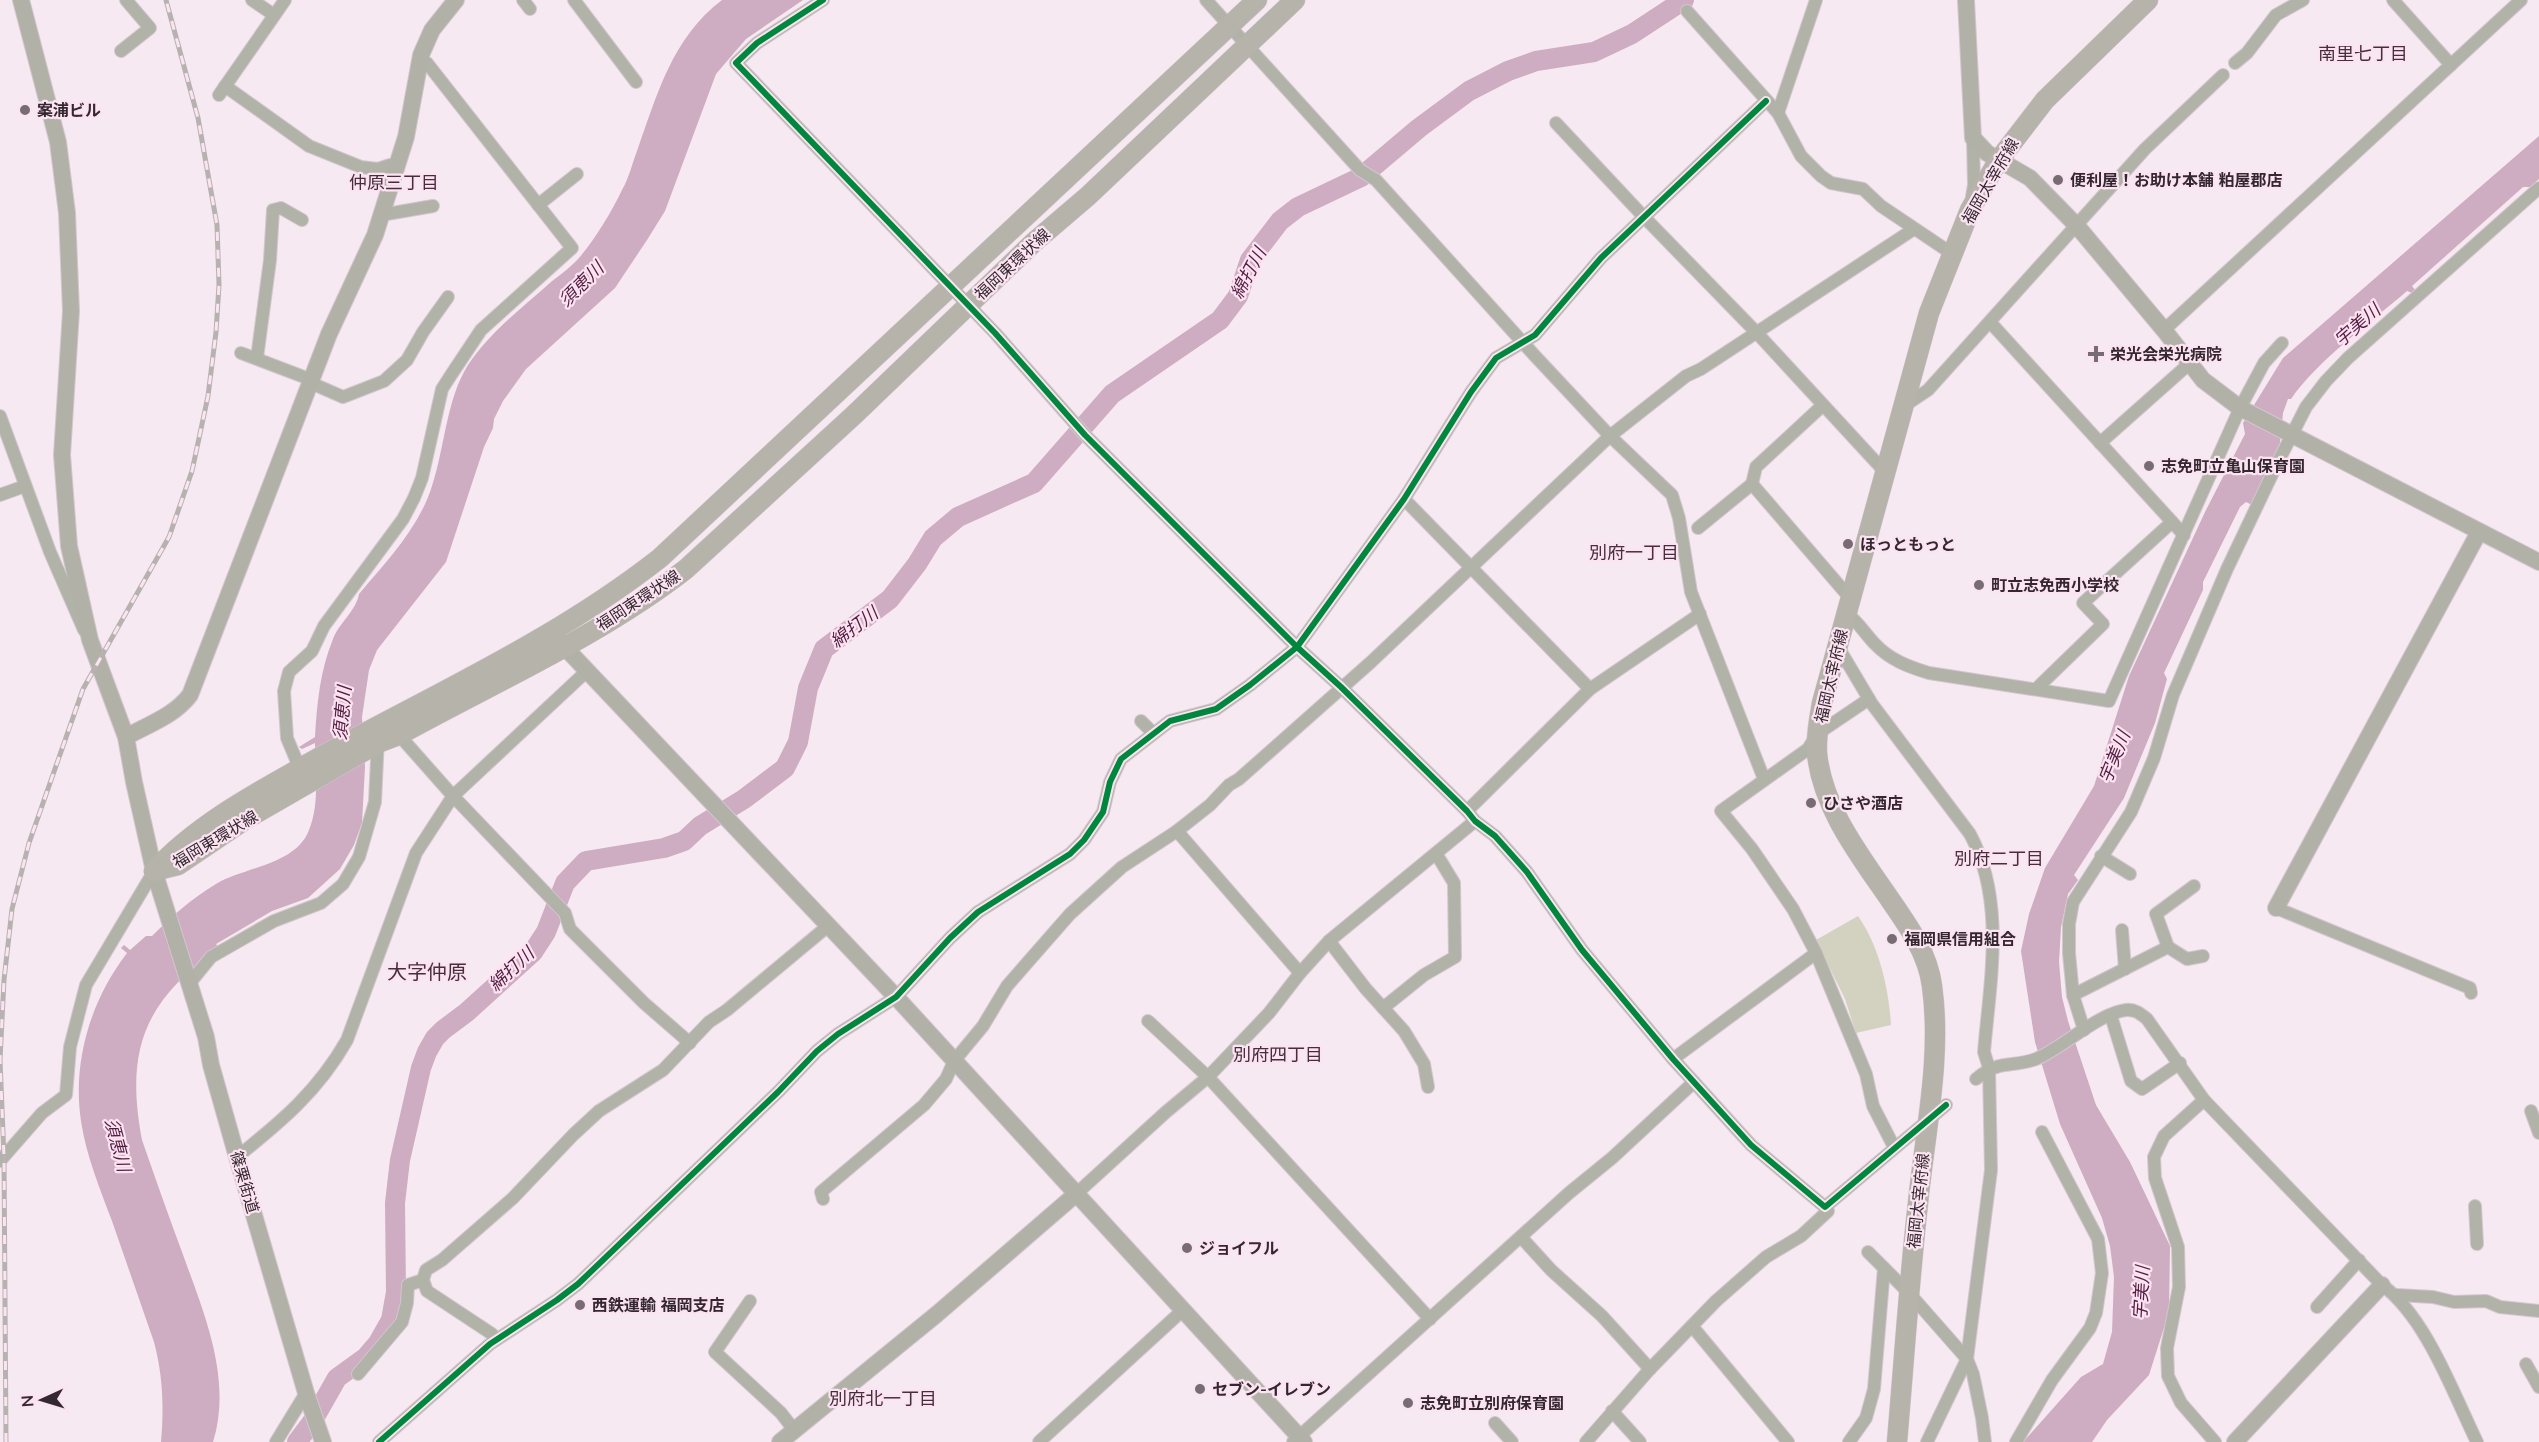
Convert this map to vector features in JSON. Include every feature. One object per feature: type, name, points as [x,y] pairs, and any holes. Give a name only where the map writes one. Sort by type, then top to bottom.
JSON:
[{"type":"main road","name":"福岡東環状線","points":[[154,871],[178,865],[374,737],[399,735],[557,640],[623,588],[660,558],[1257,0]]},
{"type":"main road","name":"福岡東環状線","points":[[154,871],[183,843],[240,804],[300,769],[374,737],[557,640],[660,589],[686,569],[854,415],[1033,243],[1088,196],[1296,0]]},
{"type":"main road","name":"福岡太宰府線","points":[[1897,1442],[1909,1293],[1936,1024],[1932,984],[1922,951],[1908,926],[1851,841],[1833,809],[1817,753],[1817,734],[1822,703],[1929,313],[1970,210],[1998,161],[2045,100],[2148,0]]},
{"type":"street","name":"篠栗街道","points":[[21,0],[58,142],[67,213],[71,311],[62,455],[69,546],[90,640],[126,737],[134,782],[161,896],[206,1037],[211,1065],[306,1393],[323,1439]]},
{"type":"street","points":[[121,51],[150,28],[126,0]]},
{"type":"street","points":[[252,0],[274,15]]},
{"type":"street","points":[[285,0],[222,90],[309,146],[361,167],[378,169],[390,165],[397,166]]},
{"type":"street","points":[[574,0],[636,82]]},
{"type":"street","points":[[823,0],[757,43],[736,63],[968,306],[1085,435],[1297,647],[1341,687],[1475,821],[1495,836],[1527,872],[1582,950],[1673,1059],[1750,1144],[1828,1211],[1801,1236],[1766,1257],[1692,1326],[1650,1369],[1586,1442]]},
{"type":"street","points":[[1206,0],[1360,170],[1376,180],[1610,436],[1672,495],[1679,518],[1691,592],[1764,779]]},
{"type":"street","points":[[1778,113],[1816,0]]},
{"type":"street","points":[[1966,0],[1974,185],[1970,210]]},
{"type":"street","points":[[2235,63],[2247,53],[2276,15],[2303,0]]},
{"type":"street","points":[[2393,0],[2451,66]]},
{"type":"street","points":[[2164,330],[2521,0]]},
{"type":"street","points":[[126,737],[172,713],[190,695],[329,334],[375,236],[406,137],[420,60],[432,30],[449,2]]},
{"type":"street","points":[[1687,10],[1778,113],[1801,156],[1821,176],[1831,183],[1863,189],[1881,206],[1951,253]]},
{"type":"street","points":[[300,769],[287,738],[284,691],[285,680],[289,672],[312,651],[324,626],[402,519],[414,498],[422,478],[442,389],[481,330],[572,248],[427,63],[420,60]]},
{"type":"street","points":[[1903,407],[1928,390],[2145,149],[2223,75]]},
{"type":"street","points":[[379,1442],[495,1340],[578,1284],[778,1092],[817,1051],[838,1034],[896,997],[950,938],[978,912],[1070,854],[1103,812],[1110,782],[1121,759],[1170,721],[1215,709],[1251,685],[1297,647],[1404,499],[1478,380],[1496,358],[1534,335],[1600,258],[1766,101]]},
{"type":"street","points":[[1556,123],[1756,332],[1886,473]]},
{"type":"street","points":[[1973,138],[1998,161],[2030,178],[2077,226],[2203,380],[2240,408],[2539,562]]},
{"type":"street","points":[[538,205],[577,174]]},
{"type":"street","points":[[2081,1031],[2073,995],[2069,944],[2069,924],[2073,902],[2131,812],[2154,758],[2173,695],[2287,433],[2333,373],[2386,322],[2533,200],[2539,188]]},
{"type":"street","points":[[381,215],[433,206]]},
{"type":"street","points":[[257,358],[270,260],[273,210],[281,208],[302,220]]},
{"type":"street","points":[[823,1199],[822,1192],[924,1105],[946,1079],[954,1061],[983,1026],[1007,986],[1070,914],[1122,867],[1177,831],[1210,805],[1229,785],[1239,779],[1371,662],[1610,436],[1686,376],[1701,369],[1914,229]]},
{"type":"street","points":[[241,353],[343,397],[384,381],[407,360],[448,297]]},
{"type":"street","points":[[1990,322],[2184,535]]},
{"type":"street","points":[[1752,484],[1848,606],[1877,647],[1903,665],[1929,673],[2109,701],[2240,408],[2264,363],[2282,343]]},
{"type":"street","points":[[2100,443],[2190,363]]},
{"type":"street","points":[[1698,528],[1752,484],[1756,467],[1822,406]]},
{"type":"street","points":[[0,416],[4,444],[25,486],[79,622],[90,640]]},
{"type":"street","points":[[0,495],[25,486]]},
{"type":"street","points":[[1404,499],[1590,689]]},
{"type":"street","points":[[2036,689],[2103,624],[2083,603],[2172,522]]},
{"type":"street","points":[[2471,993],[2470,988],[2276,908],[2479,532]]},
{"type":"street","points":[[50,552],[69,546]]},
{"type":"street","points":[[1467,811],[1590,689],[1700,614]]},
{"type":"street","points":[[557,640],[588,670],[896,997],[1299,1440],[1694,1082]]},
{"type":"street","points":[[1837,644],[1869,699],[1970,834],[1978,850],[1990,903],[1994,939],[1984,1052],[1989,1068],[1992,1170],[1967,1359],[1927,1442]]},
{"type":"street","points":[[237,1157],[291,1111],[321,1081],[335,1061],[347,1040],[416,853],[453,796],[588,670]]},
{"type":"street","points":[[1869,699],[1817,734],[1808,749],[1721,811],[1752,849],[1793,909],[1816,953],[1866,1074],[1873,1106],[1894,1147]]},
{"type":"street","points":[[1142,721],[1153,733]]},
{"type":"street","points":[[399,735],[453,796],[565,913],[570,929],[644,1003],[690,1043]]},
{"type":"street","points":[[187,978],[211,957],[274,921],[321,903],[343,884],[359,857],[375,802],[374,737]]},
{"type":"street","points":[[780,1442],[937,1314],[1208,1077],[1269,1013],[1329,941],[1403,879],[1437,855],[1475,821]]},
{"type":"street","points":[[1177,831],[1300,973]]},
{"type":"street","points":[[1383,1008],[1424,975],[1455,957],[1454,883],[1437,855]]},
{"type":"street","points":[[2101,856],[2130,874]]},
{"type":"street","points":[[0,1161],[42,1113],[66,1095],[70,1047],[86,986],[154,871]]},
{"type":"street","points":[[2194,886],[2156,914],[2168,947],[2187,959],[2204,956]]},
{"type":"street","points":[[495,1340],[492,1334],[427,1291],[423,1280],[426,1270],[442,1260],[513,1198],[599,1111],[663,1070],[709,1022],[736,1003],[828,926]]},
{"type":"street","points":[[2122,930],[2125,969]]},
{"type":"street","points":[[1329,941],[1404,1031],[1424,1064],[1428,1087]]},
{"type":"street","points":[[2073,995],[2168,947]]},
{"type":"street","points":[[1673,1059],[1816,953]]},
{"type":"street","points":[[1976,1079],[1989,1068],[2036,1059],[2081,1031],[2111,1016],[2129,1010],[2138,1012],[2147,1019],[2204,1100],[2382,1285],[2397,1295],[2419,1323],[2477,1442]]},
{"type":"street","points":[[2111,1016],[2131,1081],[2142,1089],[2180,1063]]},
{"type":"street","points":[[1148,1021],[1208,1077],[1430,1319]]},
{"type":"street","points":[[2204,1100],[2164,1136],[2154,1157],[2155,1178],[2178,1247],[2179,1287],[2167,1348],[2168,1376],[2181,1402],[2215,1442]]},
{"type":"street","points":[[1825,1207],[1946,1105]]},
{"type":"street","points":[[2531,1111],[2539,1133]]},
{"type":"street","points":[[2016,1442],[2052,1380],[2090,1328],[2097,1313],[2101,1285],[2101,1256],[2098,1239],[2042,1132]]},
{"type":"street","points":[[2475,1206],[2477,1244]]},
{"type":"street","points":[[1521,1237],[1551,1270],[1602,1316],[1650,1369]]},
{"type":"street","points":[[1868,1252],[1909,1293],[1967,1359],[1975,1385],[1984,1442]]},
{"type":"street","points":[[2317,1306],[2359,1260]]},
{"type":"street","points":[[1849,1442],[1866,1418],[1874,1389],[1884,1268]]},
{"type":"street","points":[[358,1374],[402,1322],[407,1303],[408,1285],[423,1280]]},
{"type":"street","points":[[2235,1442],[2382,1285]]},
{"type":"street","points":[[2397,1295],[2433,1297],[2454,1302],[2486,1301],[2500,1307],[2539,1311]]},
{"type":"street","points":[[750,1301],[715,1352],[781,1413],[794,1430]]},
{"type":"street","points":[[1039,1442],[1183,1310]]},
{"type":"street","points":[[1692,1326],[1788,1442]]},
{"type":"street","points":[[2526,1364],[2539,1387]]},
{"type":"street","points":[[276,1442],[306,1393]]},
{"type":"street","points":[[1612,1411],[1640,1442]]},
{"type":"street","points":[[1495,1423],[1512,1442]]},
{"type":"green space","points":[[1858,916],[1872,940],[1882,968],[1891,1025],[1856,1033],[1845,999],[1816,940]]},
{"type":"water","name":"須恵川","points":[[722,0],[803,0],[746,39],[716,74],[665,211],[647,240],[615,288],[526,369],[503,401],[484,447],[446,562],[377,650],[369,670],[362,717],[365,767],[362,823],[354,845],[340,869],[308,898],[272,911],[216,944],[219,948],[193,968],[173,988],[157,1008],[146,1030],[139,1054],[136,1079],[137,1108],[142,1140],[199,1298],[213,1345],[220,1394],[213,1442],[161,1442],[162,1392],[154,1342],[94,1172],[81,1121],[79,1076],[87,1032],[94,1011],[114,971],[127,953],[121,948],[124,945],[130,950],[146,936],[152,936],[182,908],[216,884],[281,858],[302,842],[309,830],[315,809],[315,743],[302,749],[299,747],[315,737],[320,687],[329,651],[336,633],[355,606],[359,594],[401,544],[419,516],[432,486],[450,408],[461,379],[468,365],[496,331],[576,261],[597,234],[627,181],[652,109],[678,50],[690,32]]},
{"type":"water","name":"宇美川","points":[[2539,136],[2539,179],[2530,187],[2523,187],[2412,286],[2415,290],[2412,293],[2407,291],[2345,342],[2315,370],[2291,399],[2288,399],[2283,413],[2280,443],[2252,505],[2246,502],[2240,507],[2203,582],[2203,590],[2164,673],[2167,679],[2155,723],[2124,798],[2074,875],[2078,880],[2068,894],[2061,927],[2059,962],[2062,997],[2096,1105],[2130,1162],[2170,1246],[2169,1312],[2149,1375],[2107,1420],[2092,1442],[2023,1442],[2081,1377],[2103,1364],[2112,1332],[2114,1277],[2110,1246],[2102,1218],[2060,1124],[2035,1042],[2021,951],[2029,914],[2045,868],[2094,786],[2129,676],[2205,512],[2245,434],[2243,423],[2283,358]]},
{"type":"waterway","name":"綿打川","points":[[297,1442],[312,1422],[337,1378],[366,1357],[378,1343],[391,1320],[396,1292],[395,1203],[400,1160],[421,1068],[427,1052],[443,1030],[467,1012],[533,952],[546,932],[565,883],[586,861],[664,848],[684,841],[700,826],[744,799],[785,768],[798,742],[808,688],[824,649],[890,599],[917,564],[933,538],[958,517],[1034,483],[1112,394],[1220,320],[1238,296],[1250,260],[1280,221],[1298,207],[1361,177],[1419,128],[1469,91],[1508,71],[1536,61],[1594,52],[1632,34],[1684,0]]},
{"type":"railway","points":[[6,1442],[4,1157],[0,1060],[4,980],[12,909],[29,843],[83,689],[169,537],[192,471],[208,396],[216,332],[219,285],[217,225],[198,118],[166,0]]},
{"type":"cycle path","points":[[823,0],[757,43],[736,63],[995,333],[1085,435],[1297,647],[1341,687],[1475,821],[1495,836],[1527,872],[1582,950],[1673,1059],[1751,1145],[1825,1207],[1946,1105]]},
{"type":"cycle path","points":[[379,1442],[490,1344],[578,1284],[778,1092],[817,1051],[838,1034],[896,997],[950,938],[978,912],[1070,854],[1084,840],[1103,812],[1110,782],[1121,759],[1170,721],[1216,709],[1297,647],[1404,499],[1471,392],[1496,358],[1535,335],[1601,258],[1766,101]]},
{"type":"place","name":"案浦ビル","points":[[25,110]]},
{"type":"place","name":"便利屋！お助け本舗 粕屋郡店","points":[[2058,180]]},
{"type":"place","name":"栄光会栄光病院","points":[[2096,354]]},
{"type":"place","name":"志免町立亀山保育園","points":[[2149,466]]},
{"type":"place","name":"ほっともっと","points":[[1848,544]]},
{"type":"place","name":"町立志免西小学校","points":[[1979,585]]},
{"type":"place","name":"ひさや酒店","points":[[1811,803]]},
{"type":"place","name":"福岡県信用組合","points":[[1892,939]]},
{"type":"place","name":"ジョイフル","points":[[1187,1248]]},
{"type":"place","name":"西鉄運輸 福岡支店","points":[[580,1305]]},
{"type":"place","name":"セブン-イレブン","points":[[1200,1389]]},
{"type":"place","name":"志免町立別府保育園","points":[[1408,1403]]},
{"type":"district","name":"南里七丁目","points":[[2363,53]]},
{"type":"district","name":"仲原三丁目","points":[[394,182]]},
{"type":"district","name":"別府一丁目","points":[[1634,552]]},
{"type":"district","name":"別府二丁目","points":[[1999,858]]},
{"type":"district","name":"大字仲原","points":[[427,971]]},
{"type":"district","name":"別府四丁目","points":[[1278,1054]]},
{"type":"district","name":"別府北一丁目","points":[[883,1398]]}]
